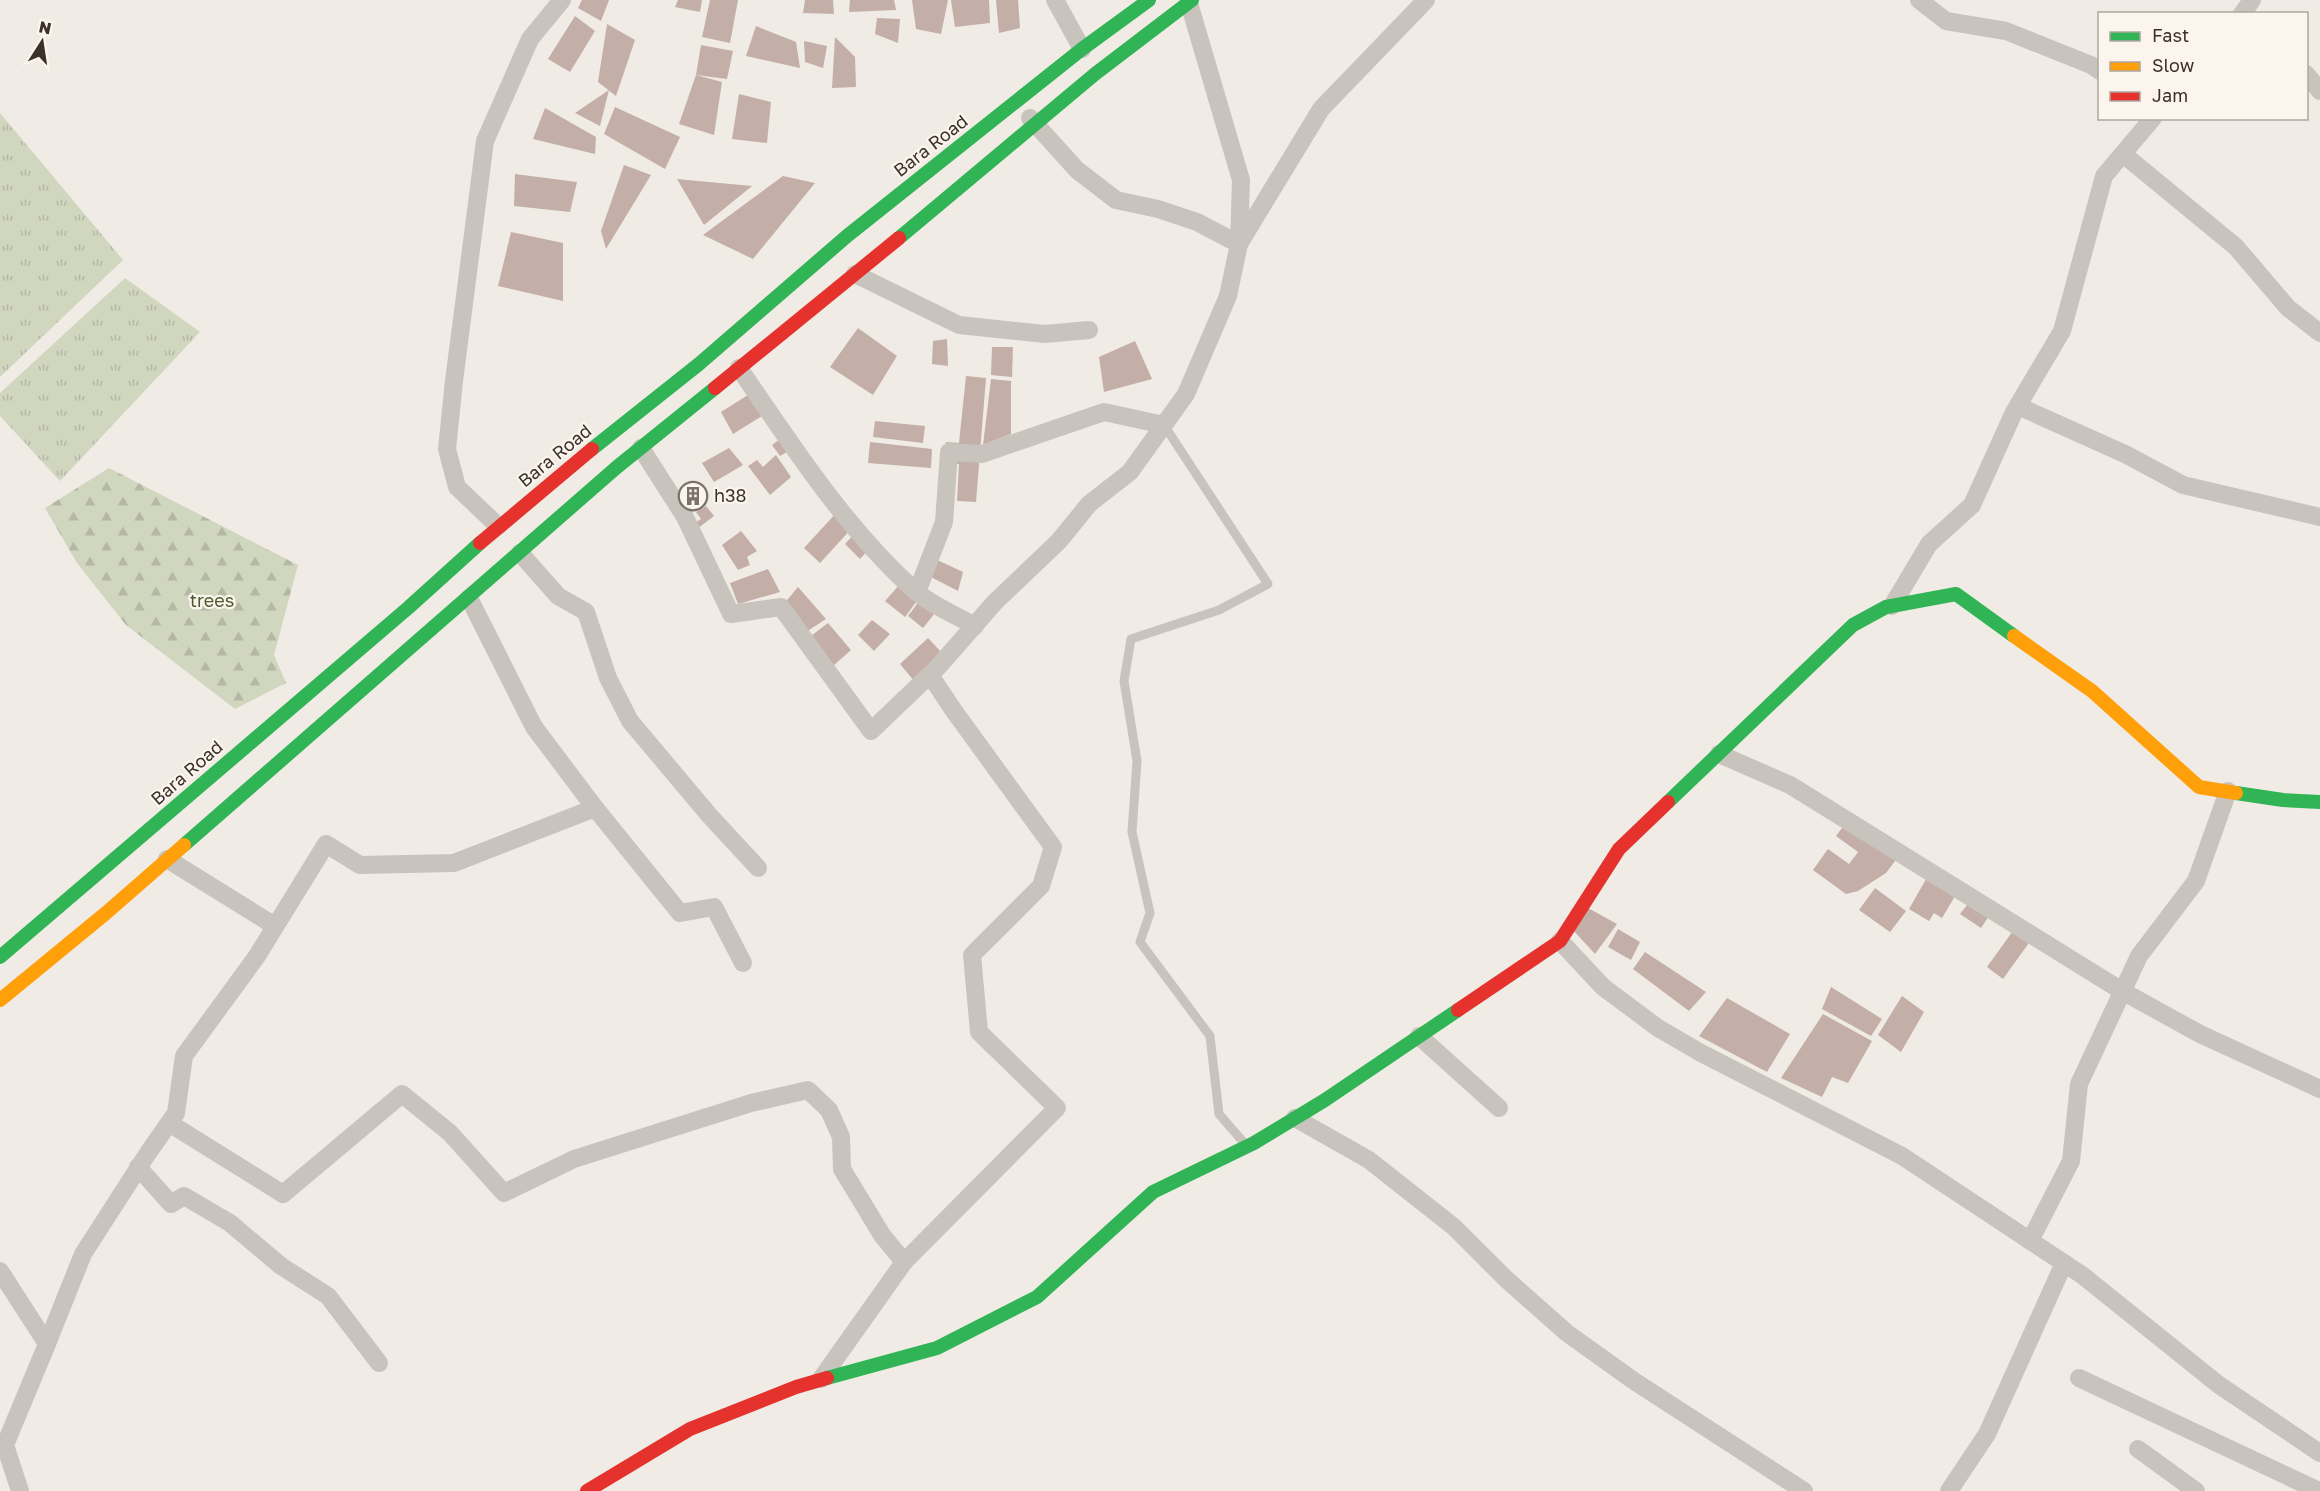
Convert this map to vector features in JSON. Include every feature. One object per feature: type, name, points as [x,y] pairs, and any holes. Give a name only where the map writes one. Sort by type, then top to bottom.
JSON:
[{"type":"main road","name":"Bara Road","points":[[0,957],[408,608],[509,540],[598,443],[699,364],[847,236],[967,161],[1016,102],[1082,49],[1149,0]]},
{"type":"main road","points":[[0,1000],[469,598],[509,540],[641,448],[855,274],[967,161],[1035,124],[1095,74],[1190,1]]},
{"type":"main road","points":[[587,1491],[690,1429],[796,1387],[937,1348],[1037,1297],[1153,1191],[1247,1146],[1295,1118],[1560,941],[1619,849],[1853,625],[1886,607],[1956,594],[2092,691],[2199,787],[2283,800],[2320,802]]},
{"type":"street","points":[[562,0],[531,39],[485,141],[447,448],[457,487],[509,540],[558,596],[586,612],[608,678],[630,722],[709,815],[758,868]]},
{"type":"street","points":[[1054,0],[1082,49]]},
{"type":"street","points":[[1239,244],[1321,109],[1426,0]]},
{"type":"street","points":[[1919,0],[1946,21],[2006,31],[2098,69]]},
{"type":"street","points":[[641,448],[685,517],[731,614],[781,607],[872,731],[930,675],[995,602],[1059,541],[1089,504],[1130,472],[1186,394],[1228,296],[1239,244],[1241,180],[1190,1]]},
{"type":"street","points":[[2308,75],[2320,92]]},
{"type":"street","points":[[1016,102],[1077,170],[1116,200],[1158,209],[1197,222],[1239,244]]},
{"type":"street","points":[[1892,606],[1929,544],[1972,504],[2018,406],[2062,331],[2104,176],[2151,120]]},
{"type":"street","points":[[2123,154],[2236,247],[2288,308],[2320,333]]},
{"type":"street","points":[[855,274],[959,325],[1045,334],[1089,330]]},
{"type":"street","points":[[739,368],[805,465],[865,539],[917,592],[975,626]]},
{"type":"street","points":[[2018,406],[2125,454],[2183,485],[2320,517]]},
{"type":"street","points":[[917,592],[944,522],[949,452],[982,454],[1104,412],[1164,425]]},
{"type":"street","points":[[469,598],[534,727],[595,808],[680,913],[714,907],[743,963]]},
{"type":"street","points":[[821,1379],[904,1262],[1057,1108],[980,1032],[972,955],[1041,886],[1053,847],[930,675]]},
{"type":"street","points":[[1719,754],[1790,785],[2122,991],[2200,1034],[2320,1089]]},
{"type":"street","points":[[2030,1240],[2071,1161],[2079,1084],[2139,956],[2196,881],[2228,791]]},
{"type":"street","points":[[20,1491],[5,1445],[83,1254],[138,1167],[176,1113],[184,1056],[257,956],[326,844],[360,866],[454,863],[595,808]]},
{"type":"street","points":[[167,859],[275,926]]},
{"type":"street","points":[[1560,941],[1603,987],[1658,1028],[1701,1053],[1902,1156],[2082,1275],[2219,1386],[2320,1453]]},
{"type":"street","points":[[1419,1036],[1499,1108]]},
{"type":"street","points":[[169,1123],[283,1194],[402,1094],[450,1133],[504,1193],[574,1159],[752,1103],[808,1090],[829,1110],[841,1137],[842,1169],[882,1235],[904,1262]]},
{"type":"street","points":[[1295,1118],[1369,1160],[1454,1227],[1506,1279],[1567,1333],[1634,1381],[1804,1491]]},
{"type":"street","points":[[138,1167],[171,1204],[184,1196],[221,1217],[281,1266],[328,1296],[379,1363]]},
{"type":"street","points":[[1949,1491],[1987,1434],[2064,1263]]},
{"type":"street","points":[[0,1271],[47,1344]]},
{"type":"street","points":[[2079,1378],[2319,1491]]},
{"type":"street","points":[[2138,1449],[2196,1491]]},
{"type":"lane","points":[[1164,425],[1269,584],[1219,610],[1131,639],[1124,681],[1137,761],[1132,832],[1150,913],[1140,942],[1210,1036],[1220,1114],[1247,1146]]},
{"type":"green space","points":[[0,113],[123,260],[0,377]]},
{"type":"green space","points":[[125,278],[200,332],[60,481],[0,416],[0,393]]},
{"type":"green space","name":"trees","points":[[109,468],[298,565],[274,655],[286,683],[235,709],[126,625],[77,563],[45,508]]},
{"type":"building","points":[[582,0],[609,0],[601,21],[578,8]]},
{"type":"building","points":[[678,0],[702,0],[700,12],[675,7]]},
{"type":"building","points":[[710,0],[738,0],[730,43],[702,37]]},
{"type":"building","points":[[805,0],[833,0],[834,14],[803,13]]},
{"type":"building","points":[[850,0],[894,0],[896,10],[849,12]]},
{"type":"building","points":[[912,0],[948,0],[941,34],[916,29]]},
{"type":"building","points":[[951,0],[989,0],[990,23],[955,27]]},
{"type":"building","points":[[996,0],[1018,0],[1020,28],[999,33]]},
{"type":"building","points":[[575,16],[595,31],[570,72],[548,59]]},
{"type":"building","points":[[877,18],[900,19],[898,43],[875,34]]},
{"type":"building","points":[[607,24],[635,40],[616,96],[598,82]]},
{"type":"building","points":[[756,26],[796,42],[800,68],[746,56]]},
{"type":"building","points":[[835,37],[855,57],[856,87],[832,88]]},
{"type":"building","points":[[804,41],[827,46],[823,68],[805,62]]},
{"type":"building","points":[[701,45],[733,51],[727,79],[696,75]]},
{"type":"building","points":[[696,75],[722,82],[714,135],[679,124]]},
{"type":"building","points":[[609,90],[600,126],[575,113]]},
{"type":"building","points":[[739,94],[771,102],[767,143],[732,139]]},
{"type":"building","points":[[615,107],[680,137],[665,169],[604,134]]},
{"type":"building","points":[[545,108],[596,137],[595,154],[533,139]]},
{"type":"building","points":[[624,165],[651,175],[606,249],[601,231]]},
{"type":"building","points":[[515,174],[577,182],[570,212],[514,206]]},
{"type":"building","points":[[783,176],[815,183],[753,259],[703,235]]},
{"type":"building","points":[[677,179],[752,186],[704,225]]},
{"type":"building","points":[[511,232],[563,243],[563,301],[498,286]]},
{"type":"building","points":[[858,328],[897,356],[873,395],[830,367]]},
{"type":"building","points":[[947,339],[948,366],[932,364],[933,341]]},
{"type":"building","points":[[1135,341],[1152,379],[1104,392],[1099,357]]},
{"type":"building","points":[[992,347],[1013,347],[1012,377],[991,375]]},
{"type":"building","points":[[966,376],[986,378],[976,502],[957,501],[959,464],[944,463],[946,442],[959,443]]},
{"type":"building","points":[[991,379],[1011,381],[1011,434],[983,445]]},
{"type":"building","points":[[751,393],[765,414],[733,434],[721,412]]},
{"type":"building","points":[[875,421],[925,426],[923,443],[873,437]]},
{"type":"building","points":[[783,437],[792,449],[780,456],[772,445]]},
{"type":"building","points":[[870,442],[932,449],[931,468],[868,463]]},
{"type":"building","points":[[729,448],[743,465],[714,482],[702,463]]},
{"type":"building","points":[[776,455],[791,477],[770,495],[748,466],[757,460],[763,467]]},
{"type":"building","name":"h38","points":[[698,482],[707,501],[689,511],[679,491]]},
{"type":"building","points":[[706,506],[714,516],[697,529],[693,524],[701,519],[696,512]]},
{"type":"building","points":[[838,511],[853,527],[820,563],[804,548]]},
{"type":"building","points":[[741,531],[757,551],[747,557],[750,565],[738,570],[722,545]]},
{"type":"building","points":[[857,531],[870,548],[860,559],[845,544]]},
{"type":"building","points":[[935,559],[963,572],[958,591],[927,575]]},
{"type":"building","points":[[768,569],[780,592],[738,604],[730,583]]},
{"type":"building","points":[[901,583],[919,598],[905,617],[885,601]]},
{"type":"building","points":[[798,587],[826,619],[806,632],[783,605]]},
{"type":"building","points":[[920,600],[935,613],[923,628],[908,616]]},
{"type":"building","points":[[872,620],[890,634],[874,651],[858,635]]},
{"type":"building","points":[[828,623],[851,650],[833,666],[811,636]]},
{"type":"building","points":[[928,638],[943,654],[915,682],[900,664]]},
{"type":"building","points":[[1848,820],[1898,857],[1886,873],[1858,891],[1846,894],[1813,870],[1828,849],[1849,864],[1858,852],[1836,836]]},
{"type":"building","points":[[1929,874],[1958,891],[1942,918],[1934,913],[1929,921],[1909,909]]},
{"type":"building","points":[[1875,888],[1906,911],[1890,932],[1859,910]]},
{"type":"building","points":[[1971,900],[1991,913],[1981,928],[1960,914]]},
{"type":"building","points":[[1588,908],[1617,924],[1595,954],[1572,929]]},
{"type":"building","points":[[2015,928],[2031,940],[2003,979],[1987,967]]},
{"type":"building","points":[[1618,929],[1640,942],[1631,960],[1608,947]]},
{"type":"building","points":[[1645,952],[1706,992],[1689,1011],[1633,969]]},
{"type":"building","points":[[1831,987],[1882,1019],[1871,1036],[1822,1009]]},
{"type":"building","points":[[1902,996],[1924,1012],[1901,1052],[1878,1035]]},
{"type":"building","points":[[1727,998],[1790,1034],[1767,1072],[1699,1036]]},
{"type":"building","points":[[1823,1014],[1872,1041],[1848,1083],[1832,1077],[1822,1097],[1781,1078]]},
{"type":"traffic: fast","points":[[592,449],[699,364],[847,236],[1082,49],[1149,0]]},
{"type":"traffic: fast","points":[[899,238],[1095,74],[1192,0]]},
{"type":"traffic: fast","points":[[184,845],[617,467],[715,388]]},
{"type":"traffic: fast","points":[[0,957],[408,608],[480,543]]},
{"type":"traffic: fast","points":[[1668,802],[1853,625],[1886,607],[1956,594],[2014,636]]},
{"type":"traffic: fast","points":[[2236,793],[2283,800],[2320,802]]},
{"type":"traffic: fast","points":[[827,1378],[937,1348],[1037,1297],[1153,1192],[1254,1143],[1325,1100],[1458,1010]]},
{"type":"traffic: slow","points":[[2014,636],[2092,691],[2199,787],[2236,793]]},
{"type":"traffic: slow","points":[[0,1000],[184,845]]},
{"type":"traffic: jam","points":[[715,388],[899,238]]},
{"type":"traffic: jam","points":[[480,543],[592,449]]},
{"type":"traffic: jam","points":[[1458,1010],[1560,941],[1619,849],[1668,802]]},
{"type":"traffic: jam","points":[[587,1491],[690,1429],[796,1387],[827,1378]]},
{"type":"place","name":"h38","points":[[693,496]]}]
